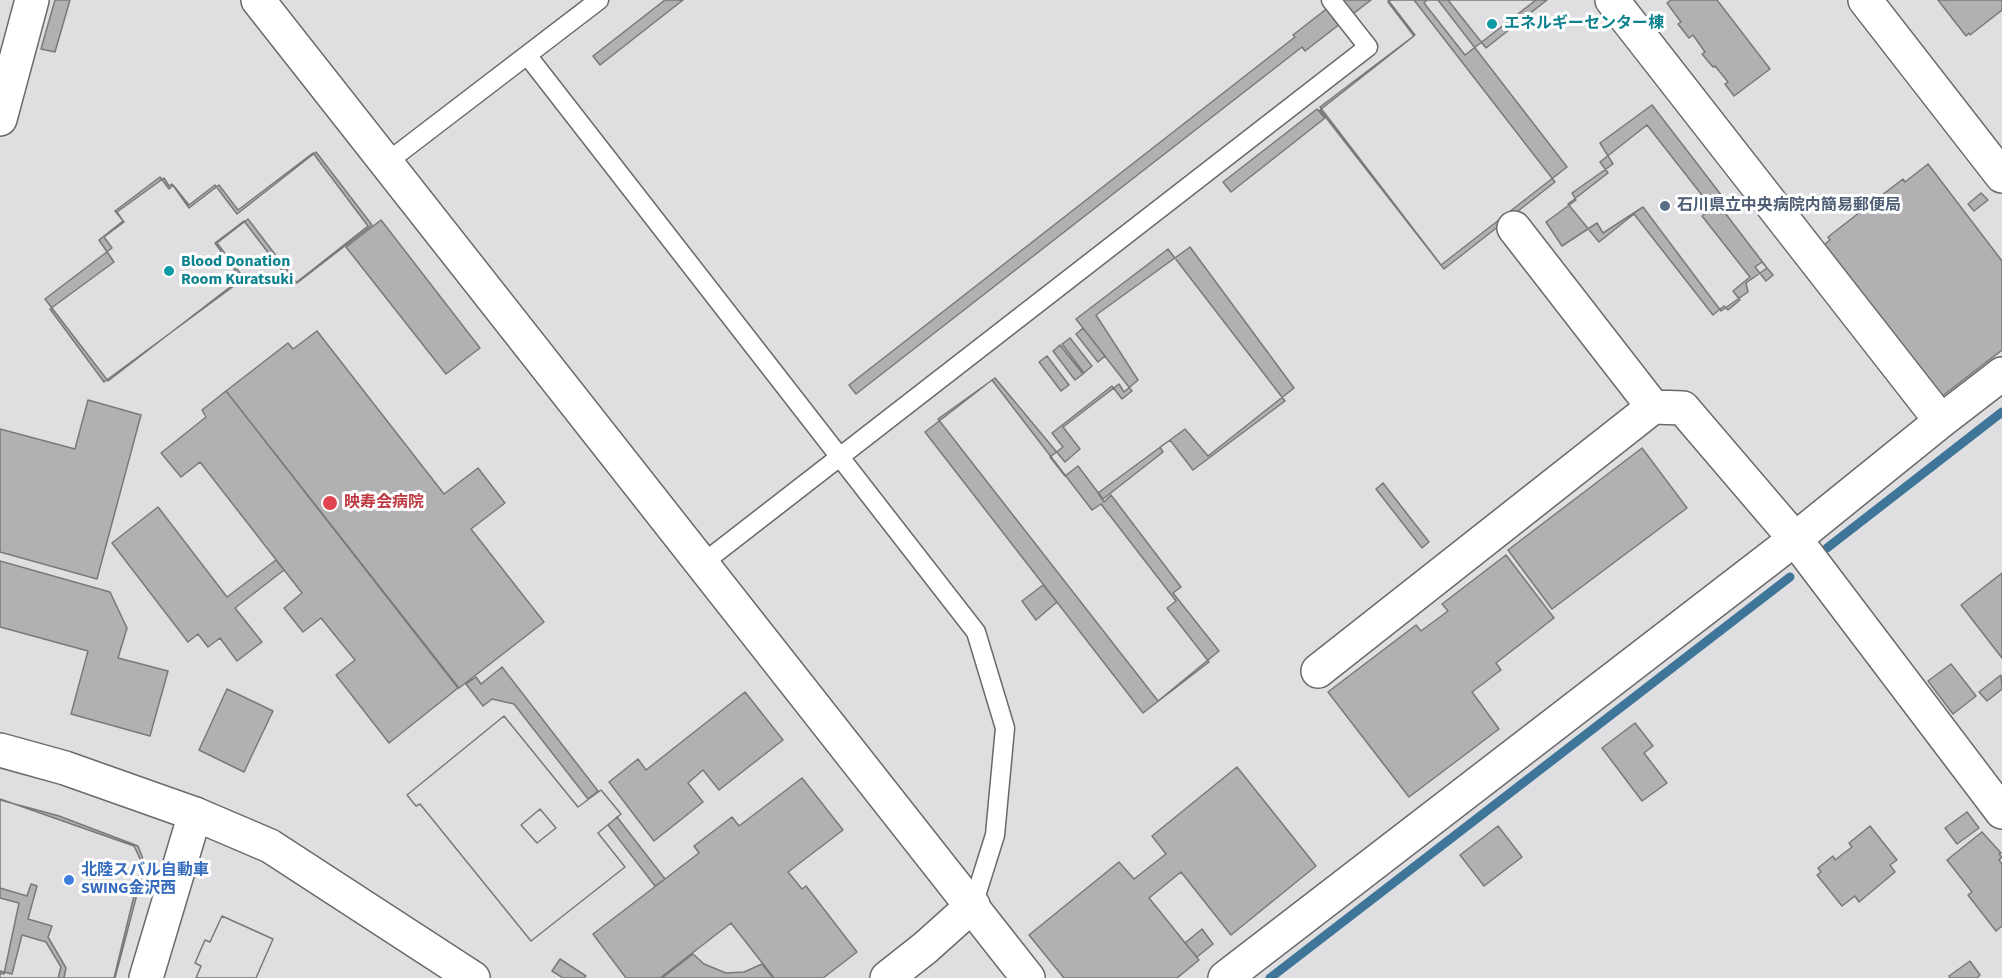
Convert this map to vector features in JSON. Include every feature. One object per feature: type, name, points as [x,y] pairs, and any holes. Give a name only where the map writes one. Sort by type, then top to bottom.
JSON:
[{"type":"street","points":[[0,119],[32,0]]},
{"type":"street","points":[[258,0],[1028,978]]},
{"type":"street","points":[[1612,0],[1941,421]]},
{"type":"street","points":[[1865,0],[2002,176]]},
{"type":"street","points":[[1514,228],[1653,407]]},
{"type":"street","points":[[1225,978],[1795,539],[2002,374]]},
{"type":"street","points":[[1318,670],[1653,407],[1683,408],[1795,539],[2002,812]]},
{"type":"street","points":[[0,750],[65,768],[195,814],[270,846],[473,978]]},
{"type":"street","points":[[146,978],[195,814]]},
{"type":"street","points":[[887,978],[973,906]]},
{"type":"lane","points":[[386,162],[599,0]]},
{"type":"lane","points":[[703,563],[1368,47],[1331,0]]},
{"type":"lane","points":[[527,55],[976,632],[1005,728],[995,835],[973,906]]},
{"type":"building","points":[[55,0],[70,0],[55,52],[41,49]]},
{"type":"building","points":[[665,0],[683,0],[600,65],[593,56]]},
{"type":"building","points":[[1338,0],[1371,0],[1305,51],[1302,47],[856,394],[849,385],[1295,37],[1293,35]]},
{"type":"building","points":[[1388,0],[1438,0],[1567,167],[1441,265],[1320,107],[1415,35]]},
{"type":"building","points":[[1414,0],[1555,182],[1444,269],[1320,110],[1414,36],[1388,2]]},
{"type":"building","points":[[1427,0],[1536,0],[1465,55],[1424,3]]},
{"type":"building","name":"エネルギーセンター棟","points":[[1448,0],[1547,0],[1486,48]]},
{"type":"building","points":[[1671,0],[1717,0],[1770,69],[1734,96],[1725,84],[1728,82],[1702,54],[1705,52],[1693,35],[1689,38],[1678,24],[1681,22],[1667,3]]},
{"type":"building","points":[[1938,0],[2002,0],[2002,10],[1966,36]]},
{"type":"building","points":[[1652,105],[1725,200],[1719,205],[1767,268],[1746,283],[1748,292],[1721,311],[1643,207],[1603,233],[1597,223],[1562,246],[1546,222],[1576,200],[1572,193],[1613,164],[1600,143]]},
{"type":"building","points":[[1317,109],[1325,118],[1231,192],[1223,182]]},
{"type":"building","points":[[1647,125],[1712,208],[1702,216],[1750,277],[1733,291],[1740,300],[1728,310],[1724,306],[1713,315],[1634,214],[1599,242],[1568,204],[1608,173],[1600,162]]},
{"type":"building","name":"Blood Donation Room Kuratsuki","points":[[316,152],[372,225],[297,283],[248,219],[217,243],[243,277],[108,381],[45,299],[112,248],[104,237],[124,222],[115,211],[160,177],[169,189],[173,185],[189,205],[215,185],[237,214]]},
{"type":"building","name":"Blood Donation Room Kuratsuki","points":[[313,153],[368,226],[293,285],[244,221],[215,243],[242,280],[104,382],[50,309],[114,262],[99,240],[123,221],[117,212],[164,178],[169,186],[172,184],[189,208],[219,185],[238,210]]},
{"type":"building","points":[[1928,164],[2002,261],[2002,350],[1937,400],[1820,248],[1830,240],[1828,237],[1878,198],[1880,201],[1884,198],[1882,195],[1903,179],[1905,182]]},
{"type":"building","points":[[1981,193],[1988,200],[1974,211],[1968,204]]},
{"type":"building","points":[[381,220],[480,348],[446,374],[346,247]]},
{"type":"building","points":[[1190,247],[1294,388],[1208,456],[1185,429],[1098,493],[1104,502],[1111,495],[1181,587],[1173,593],[1219,651],[1158,701],[938,419],[995,378],[1065,462],[1080,449],[1063,427],[1119,384],[1124,392],[1138,380],[1096,315]]},
{"type":"building","points":[[1168,249],[1285,401],[1193,470],[1170,440],[1160,447],[1163,452],[1103,499],[1078,466],[1065,476],[1050,457],[1063,447],[1052,433],[1112,386],[1122,399],[1132,391],[1076,319]]},
{"type":"building","points":[[1762,262],[1773,275],[1766,281],[1755,267]]},
{"type":"building","points":[[1083,328],[1105,356],[1098,362],[1076,334]]},
{"type":"building","points":[[317,331],[444,494],[478,468],[505,503],[471,529],[544,622],[459,688],[226,391],[288,343],[293,349]]},
{"type":"building","points":[[1070,338],[1092,366],[1084,373],[1062,344]]},
{"type":"building","points":[[1060,345],[1083,374],[1075,380],[1053,351]]},
{"type":"building","points":[[1047,356],[1069,385],[1061,391],[1039,362]]},
{"type":"building","points":[[992,380],[1092,510],[1101,504],[1176,601],[1167,608],[1209,662],[1143,713],[925,432]]},
{"type":"building","points":[[226,391],[458,688],[389,743],[336,675],[355,660],[321,618],[303,632],[284,608],[302,593],[200,462],[181,477],[161,453],[206,417],[202,410]]},
{"type":"building","points":[[88,400],[141,415],[97,579],[0,552],[0,429],[75,449]]},
{"type":"building","points":[[1642,448],[1687,508],[1552,609],[1508,550]]},
{"type":"building","points":[[1383,483],[1429,542],[1422,548],[1376,489]]},
{"type":"building","points":[[158,507],[227,597],[276,560],[284,570],[235,608],[262,642],[237,661],[220,638],[208,647],[198,634],[188,642],[112,543]]},
{"type":"building","points":[[1506,555],[1554,618],[1496,663],[1501,670],[1472,692],[1499,729],[1409,797],[1328,692],[1416,625],[1421,631],[1448,611],[1442,604]]},
{"type":"building","points":[[0,561],[110,592],[127,628],[118,658],[168,671],[150,736],[71,714],[88,651],[0,627]]},
{"type":"building","points":[[2002,573],[2002,658],[1961,605]]},
{"type":"building","points":[[1043,585],[1057,602],[1036,620],[1022,601]]},
{"type":"building","points":[[1951,664],[1976,696],[1953,714],[1928,681]]},
{"type":"building","points":[[502,667],[598,791],[588,799],[514,704],[492,699],[483,706],[466,684],[476,677],[481,684]]},
{"type":"building","points":[[2001,675],[2002,689],[1987,701],[1979,692]]},
{"type":"building","points":[[227,689],[273,711],[244,772],[199,750]]},
{"type":"building","points":[[745,692],[783,740],[719,790],[703,770],[688,783],[703,802],[654,841],[609,782],[638,759],[646,770]]},
{"type":"building","points":[[504,716],[578,807],[601,790],[621,814],[598,833],[625,867],[531,941],[420,804],[416,806],[407,795]],"holes":[[[540,809],[556,828],[537,843],[521,825]]]},
{"type":"building","points":[[504,716],[578,807],[601,790],[621,814],[598,833],[625,867],[531,941],[420,804],[416,806],[407,795]]},
{"type":"building","points":[[1635,723],[1653,746],[1644,753],[1667,783],[1642,801],[1602,748]]},
{"type":"building","points":[[1237,767],[1316,866],[1231,935],[1181,872],[1149,898],[1199,960],[1177,978],[1064,978],[1029,935],[1119,862],[1134,879],[1166,854],[1152,836]]},
{"type":"building","points":[[802,778],[843,830],[788,872],[802,889],[806,886],[857,952],[823,978],[774,978],[731,923],[660,978],[626,978],[593,934],[699,853],[694,846],[732,817],[739,826]]},
{"type":"building","name":"北陸スバル自動車 SWING金沢西","points":[[0,799],[134,846],[142,863],[114,978],[0,978],[0,973],[4,974],[19,903],[0,898]]},
{"type":"building","name":"北陸スバル自動車 SWING金沢西","points":[[0,800],[59,816],[138,846],[145,864],[115,978],[64,978],[66,968],[48,937],[52,926],[28,919],[37,886],[31,884],[27,896],[0,888]]},
{"type":"building","points":[[540,809],[556,828],[537,843],[521,825]]},
{"type":"building","points":[[1967,812],[1979,828],[1957,844],[1945,828]]},
{"type":"building","points":[[617,817],[665,879],[655,886],[608,825]]},
{"type":"building","points":[[1498,826],[1522,857],[1484,886],[1460,855]]},
{"type":"building","points":[[1870,826],[1897,860],[1890,865],[1895,872],[1859,902],[1855,896],[1842,906],[1817,875],[1821,872],[1818,868],[1833,856],[1835,860],[1852,847],[1849,843]]},
{"type":"building","points":[[1982,832],[2002,857],[1999,860],[2002,864],[2002,926],[1996,931],[1968,895],[1972,892],[1947,860]]},
{"type":"building","points":[[222,916],[273,939],[256,978],[196,978],[201,966],[195,963],[205,940],[210,942]]},
{"type":"building","points":[[222,916],[273,939],[256,978],[196,978],[201,966],[195,963],[205,940],[210,942]]},
{"type":"building","points":[[1202,929],[1213,944],[1197,957],[1185,943]]},
{"type":"building","points":[[22,935],[46,942],[61,967],[58,978],[0,978],[0,971],[12,974]]},
{"type":"building","points":[[693,954],[704,964],[726,973],[744,972],[762,964],[773,978],[662,978]]},
{"type":"building","points":[[560,959],[586,976],[584,978],[563,978],[552,971]]},
{"type":"building","points":[[1970,961],[1980,975],[1977,978],[1950,978],[1949,976]]},
{"type":"waterway","points":[[1827,548],[2002,412]]},
{"type":"waterway","points":[[1270,978],[1790,577]]},
{"type":"place","name":"エネルギーセンター棟","points":[[1492,24]]},
{"type":"place","name":"石川県立中央病院内簡易郵便局","points":[[1665,206]]},
{"type":"place","name":"Blood Donation Room Kuratsuki","points":[[169,271]]},
{"type":"place","name":"映寿会病院","points":[[330,503]]},
{"type":"place","name":"北陸スバル自動車 SWING金沢西","points":[[69,880]]}]
